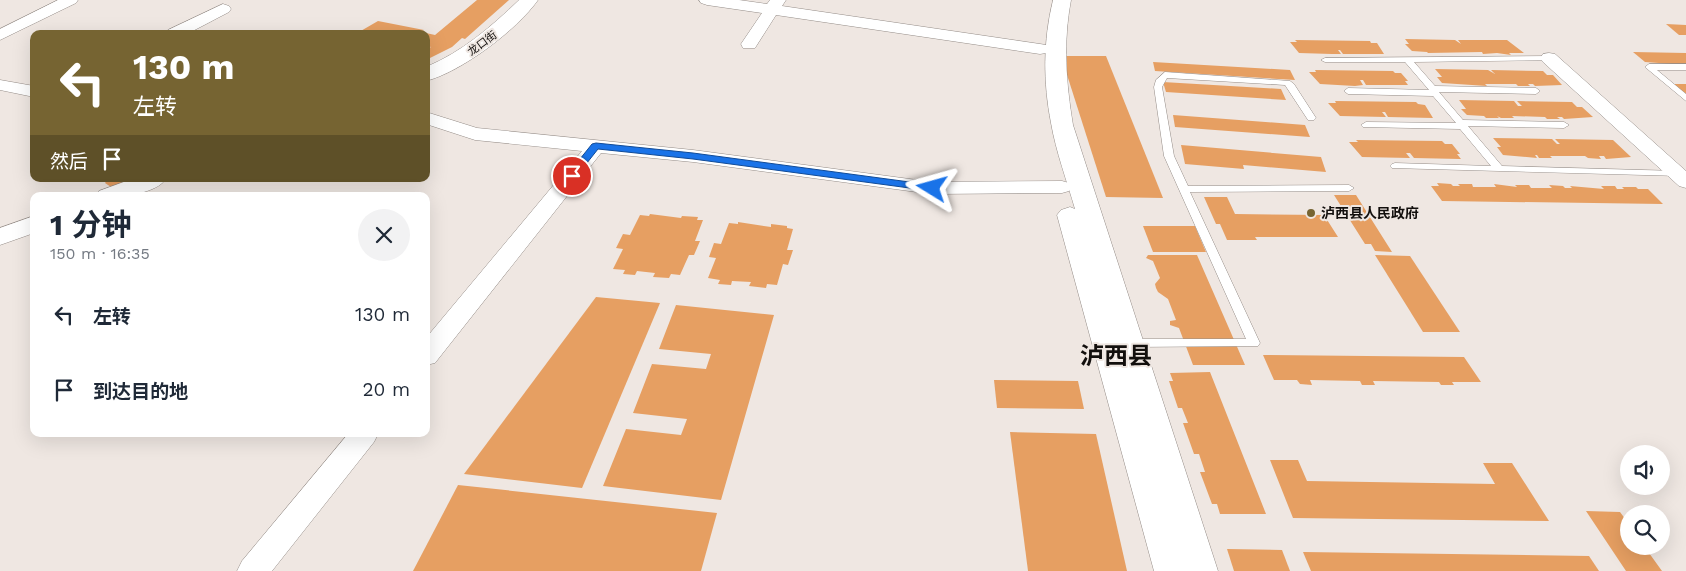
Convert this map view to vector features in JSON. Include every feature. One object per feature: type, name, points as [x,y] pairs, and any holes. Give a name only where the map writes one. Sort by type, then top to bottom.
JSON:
[{"type":"street","points":[[0,35],[70,0]]},
{"type":"street","name":"龙口街","points":[[430,73],[484,43],[529,0]]},
{"type":"street","points":[[707,0],[775,5],[1040,49]]},
{"type":"street","points":[[1048,0],[1040,49],[1041,97],[1045,124],[1172,571]]},
{"type":"street","points":[[1062,0],[1055,50],[1062,125],[1200,571]]},
{"type":"street","points":[[749,44],[775,5]]},
{"type":"street","points":[[182,30],[223,9]]},
{"type":"street","points":[[1549,58],[1682,178]]},
{"type":"street","points":[[0,85],[30,91]]},
{"type":"street","points":[[430,119],[475,134],[693,156],[932,188],[1062,187]]},
{"type":"street","points":[[430,351],[596,146]]},
{"type":"street","points":[[119,192],[146,182]]},
{"type":"street","points":[[0,237],[30,226]]},
{"type":"street","points":[[253,571],[362,437]]},
{"type":"lane","points":[[1325,60],[1549,58]]},
{"type":"lane","points":[[1407,59],[1499,169]]},
{"type":"lane","points":[[1686,67],[1649,66],[1686,98]]},
{"type":"lane","points":[[1129,343],[1254,343],[1169,156],[1158,84],[1165,75],[1288,84],[1311,118]]},
{"type":"lane","points":[[1348,91],[1536,91]]},
{"type":"lane","points":[[1366,125],[1564,125]]},
{"type":"lane","points":[[1395,166],[1682,178]]},
{"type":"lane","points":[[1184,189],[1349,188]]},
{"type":"building","points":[[477,0],[509,0],[465,39],[462,38],[452,47],[430,58],[430,34],[435,35]]},
{"type":"building","points":[[378,21],[424,30],[362,30]]},
{"type":"building","points":[[1666,24],[1686,25],[1686,35],[1679,35]]},
{"type":"building","points":[[1405,39],[1455,40],[1461,44],[1458,40],[1507,40],[1524,53],[1509,53],[1511,55],[1483,54],[1482,52],[1428,53],[1412,51],[1405,44],[1409,44]]},
{"type":"building","points":[[1295,40],[1370,41],[1371,43],[1377,43],[1384,54],[1343,54],[1340,50],[1338,50],[1341,54],[1299,53],[1290,42],[1297,42]]},
{"type":"building","points":[[1633,52],[1686,53],[1686,65],[1645,62]]},
{"type":"building","points":[[1061,56],[1106,56],[1163,198],[1106,197]]},
{"type":"building","points":[[1153,62],[1290,70],[1295,80],[1155,71]]},
{"type":"building","points":[[1435,69],[1488,70],[1495,74],[1491,70],[1543,71],[1547,75],[1553,75],[1562,85],[1535,86],[1528,84],[1530,86],[1518,86],[1516,84],[1485,84],[1487,86],[1442,83],[1437,77],[1442,77]]},
{"type":"building","points":[[1315,70],[1393,71],[1401,73],[1408,81],[1405,81],[1408,85],[1366,85],[1363,80],[1360,80],[1363,85],[1355,86],[1320,84],[1309,72],[1316,72]]},
{"type":"building","points":[[1163,82],[1281,89],[1286,100],[1166,92]]},
{"type":"building","points":[[1674,84],[1686,84],[1686,94]]},
{"type":"building","points":[[1459,100],[1514,101],[1518,106],[1522,106],[1517,101],[1572,102],[1577,107],[1582,107],[1593,117],[1564,119],[1557,117],[1560,119],[1547,119],[1545,117],[1512,116],[1514,118],[1501,118],[1497,116],[1499,118],[1486,118],[1484,116],[1467,115],[1461,109],[1466,109]]},
{"type":"building","points":[[1335,101],[1416,102],[1425,105],[1433,118],[1388,117],[1385,112],[1382,112],[1386,117],[1340,116],[1328,103],[1336,103]]},
{"type":"building","points":[[1173,115],[1305,125],[1310,137],[1175,127]]},
{"type":"building","points":[[1493,138],[1552,139],[1557,144],[1560,144],[1555,139],[1613,140],[1631,157],[1606,159],[1604,156],[1599,156],[1601,159],[1585,156],[1550,156],[1552,158],[1539,158],[1535,155],[1537,158],[1503,155],[1497,147],[1501,147]]},
{"type":"building","points":[[1356,140],[1442,141],[1445,144],[1452,144],[1460,154],[1457,154],[1461,159],[1414,158],[1410,153],[1406,153],[1410,158],[1362,157],[1349,142],[1358,142]]},
{"type":"building","points":[[1181,145],[1321,157],[1326,172],[1243,165],[1244,169],[1185,164]]},
{"type":"building","points":[[106,182],[124,182],[111,187]]},
{"type":"building","points":[[1437,183],[1451,184],[1453,186],[1472,184],[1473,187],[1496,187],[1494,184],[1517,187],[1515,185],[1529,185],[1531,188],[1552,188],[1549,185],[1563,186],[1565,188],[1572,188],[1570,186],[1604,189],[1601,186],[1615,186],[1617,189],[1636,187],[1638,189],[1648,189],[1663,204],[1442,201],[1431,186],[1439,186]]},
{"type":"building","points":[[1334,195],[1356,195],[1392,252],[1375,251],[1371,244],[1365,244]]},
{"type":"building","points":[[1204,197],[1227,197],[1235,214],[1324,215],[1338,237],[1255,237],[1257,240],[1227,240],[1220,224],[1216,224]]},
{"type":"building","points":[[650,214],[681,218],[682,216],[698,217],[697,220],[703,220],[695,241],[700,241],[694,255],[689,255],[680,275],[671,274],[669,278],[653,277],[655,273],[637,271],[635,275],[623,274],[625,270],[613,269],[623,249],[616,248],[623,234],[630,235],[640,215],[649,216]]},
{"type":"building","points":[[738,222],[771,227],[771,224],[787,226],[787,228],[793,229],[787,250],[793,250],[788,265],[783,264],[777,285],[767,284],[766,288],[749,286],[751,282],[732,281],[731,285],[718,284],[720,280],[708,278],[716,258],[709,257],[714,243],[721,244],[729,223],[738,224]]},
{"type":"building","points":[[1143,226],[1195,226],[1206,252],[1153,252]]},
{"type":"building","points":[[1148,255],[1197,255],[1245,365],[1193,365],[1179,328],[1170,325],[1170,321],[1176,320],[1168,299],[1158,292],[1156,288],[1155,284],[1160,278],[1153,261],[1146,258]]},
{"type":"building","points":[[1375,255],[1410,256],[1460,332],[1423,332]]},
{"type":"building","points":[[596,297],[660,303],[582,488],[464,474]]},
{"type":"building","points":[[676,305],[774,315],[721,500],[603,486],[626,429],[681,435],[687,419],[633,413],[652,364],[706,369],[711,354],[659,349]]},
{"type":"building","points":[[1263,355],[1464,357],[1481,382],[1452,382],[1454,385],[1441,385],[1439,382],[1373,381],[1375,385],[1362,385],[1360,381],[1310,380],[1312,385],[1300,384],[1297,380],[1274,380]]},
{"type":"building","points":[[1210,372],[1266,514],[1220,514],[1217,504],[1212,504],[1200,472],[1205,472],[1199,454],[1194,454],[1183,423],[1188,423],[1182,408],[1178,408],[1169,381],[1173,381],[1170,373]]},
{"type":"building","points":[[994,380],[1078,381],[1084,409],[997,408]]},
{"type":"building","points":[[1010,432],[1096,434],[1127,571],[1028,571]]},
{"type":"building","points":[[1270,460],[1298,460],[1307,481],[1495,484],[1483,463],[1512,463],[1549,521],[1293,518]]},
{"type":"building","points":[[458,485],[717,513],[701,571],[413,571]]},
{"type":"building","points":[[1586,511],[1620,512],[1620,555],[1650,555],[1662,571],[1626,571]]},
{"type":"building","points":[[1227,549],[1282,550],[1290,571],[1234,571]]},
{"type":"building","points":[[1303,552],[1589,556],[1599,571],[1311,571]]},
{"type":"place","name":"泸西县人民政府","points":[[1311,213]]},
{"type":"district","name":"泸西县","points":[[1116,356]]},
{"type":"route","points":[[572,176],[596,146],[693,156],[932,188]]}]
